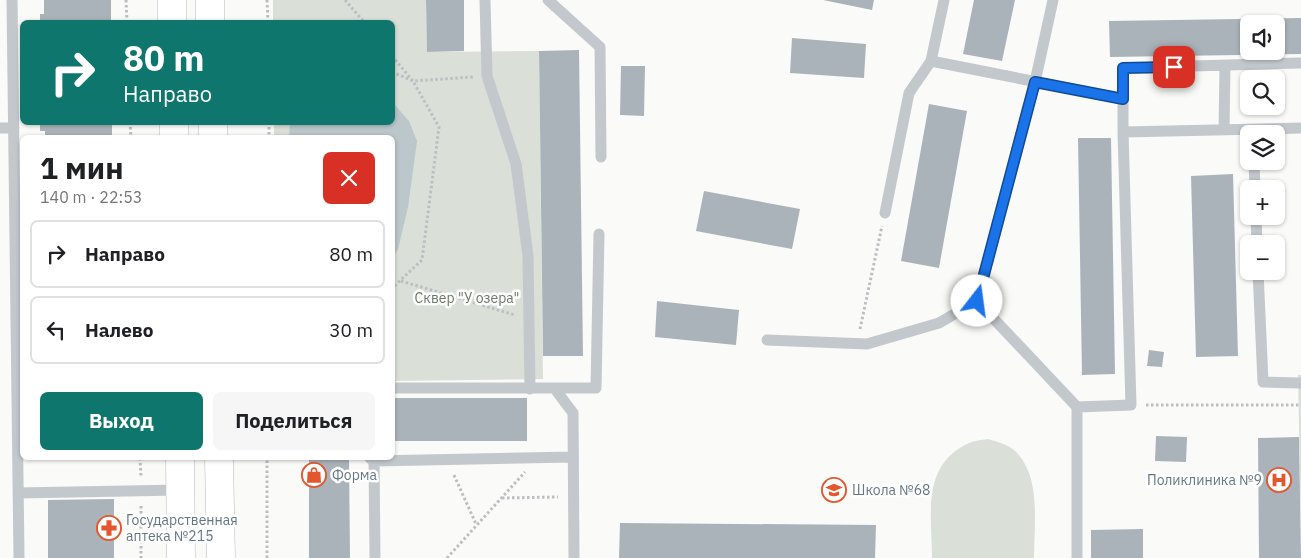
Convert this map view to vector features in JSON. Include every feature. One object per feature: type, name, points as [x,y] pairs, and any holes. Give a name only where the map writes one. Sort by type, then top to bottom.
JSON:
[{"type":"main road","points":[[172,0],[172,20]]},
{"type":"main road","points":[[210,0],[210,20]]},
{"type":"main road","points":[[180,460],[181,558]]},
{"type":"main road","points":[[219,460],[221,558]]},
{"type":"lane","points":[[12,0],[18,558]]},
{"type":"lane","points":[[485,0],[487,76],[516,164],[528,256],[530,389]]},
{"type":"lane","points":[[548,0],[600,47],[601,157]]},
{"type":"lane","points":[[885,213],[909,93],[931,61],[944,0]]},
{"type":"lane","points":[[767,340],[867,344],[939,323],[977,301],[1035,82],[1053,0]]},
{"type":"lane","points":[[931,61],[1123,99]]},
{"type":"lane","points":[[1077,407],[1131,405],[1123,132],[1123,68],[1301,63]]},
{"type":"lane","points":[[1224,130],[1225,66]]},
{"type":"lane","points":[[0,128],[14,128]]},
{"type":"lane","points":[[1285,129],[1301,128]]},
{"type":"lane","points":[[1123,132],[1240,131]]},
{"type":"lane","points":[[395,388],[596,388],[599,234]]},
{"type":"lane","points":[[1258,280],[1263,382],[1301,383]]},
{"type":"lane","points":[[977,301],[1077,407],[1076,558]]},
{"type":"lane","points":[[555,389],[573,414],[574,558]]},
{"type":"lane","points":[[395,459],[573,457]]},
{"type":"lane","points":[[372,460],[375,558]]},
{"type":"lane","points":[[18,493],[180,490]]},
{"type":"path","points":[[126,0],[127,20]]},
{"type":"path","points":[[267,0],[268,20]]},
{"type":"path","points":[[345,0],[362,20]]},
{"type":"path","points":[[395,60],[413,81],[439,127],[422,260],[395,286]]},
{"type":"path","points":[[395,73],[413,81],[487,76]]},
{"type":"path","points":[[857,344],[885,213]]},
{"type":"path","points":[[401,281],[529,320]]},
{"type":"path","points":[[1131,405],[1301,406]]},
{"type":"path","points":[[447,558],[539,457]]},
{"type":"path","points":[[447,459],[476,524]]},
{"type":"path","points":[[267,558],[268,460]]},
{"type":"path","points":[[501,498],[574,497]]},
{"type":"green space","name":"Сквер \"У озера\"","points":[[273,0],[426,0],[427,52],[539,51],[543,379],[395,381],[395,135],[274,135],[274,125],[395,125],[395,20],[273,20]]},
{"type":"green space","points":[[1298,375],[1301,375],[1301,523]]},
{"type":"green space","points":[[988,439],[1012,448],[1025,465],[1030,477],[1035,503],[1034,558],[932,558],[932,494],[941,466],[951,455],[965,445]]},
{"type":"shaded area","points":[[395,105],[409,121],[417,141],[408,207],[398,249],[395,254],[395,135],[289,135],[290,125],[395,125]]},
{"type":"building","points":[[44,0],[111,0],[111,20],[40,20],[40,14],[44,14]]},
{"type":"building","points":[[426,0],[464,0],[464,51],[427,52]]},
{"type":"building","points":[[823,0],[874,0],[872,10]]},
{"type":"building","points":[[974,0],[1015,0],[1002,61],[963,54]]},
{"type":"building","points":[[1285,18],[1301,18],[1301,54],[1285,54]]},
{"type":"building","points":[[1240,19],[1240,55],[1110,57],[1109,21]]},
{"type":"building","points":[[792,38],[866,44],[864,78],[790,73]]},
{"type":"building","points":[[579,50],[583,356],[543,356],[539,51]]},
{"type":"building","points":[[621,66],[645,66],[644,116],[620,115]]},
{"type":"building","points":[[929,104],[967,111],[939,268],[901,261]]},
{"type":"building","points":[[40,125],[112,125],[112,135],[45,135],[45,131],[40,131]]},
{"type":"building","points":[[1078,138],[1111,138],[1115,374],[1082,375]]},
{"type":"building","points":[[1233,174],[1238,356],[1196,357],[1191,176]]},
{"type":"building","points":[[704,191],[800,209],[792,249],[696,231]]},
{"type":"building","points":[[657,301],[739,310],[736,345],[655,337]]},
{"type":"building","points":[[1149,350],[1164,352],[1162,367],[1147,366]]},
{"type":"building","points":[[395,398],[527,398],[527,441],[395,441]]},
{"type":"building","points":[[1156,436],[1187,437],[1186,462],[1155,461]]},
{"type":"building","name":"Поликлиника №9","points":[[1299,437],[1301,558],[1259,558],[1258,438]]},
{"type":"building","points":[[309,460],[349,460],[350,558],[309,558]]},
{"type":"building","points":[[114,499],[114,558],[48,558],[48,500]]},
{"type":"building","points":[[620,523],[876,525],[875,558],[619,558]]},
{"type":"building","points":[[1143,529],[1143,558],[1091,558],[1091,530]]},
{"type":"place","name":"Форма","points":[[314,475]]},
{"type":"place","name":"Поликлиника №9","points":[[1279,480]]},
{"type":"place","name":"Школа №68","points":[[834,490]]},
{"type":"place","name":"Государственная аптека №215","points":[[109,528]]},
{"type":"route","points":[[977,301],[1035,82],[1123,99],[1123,68],[1174,67]]}]
